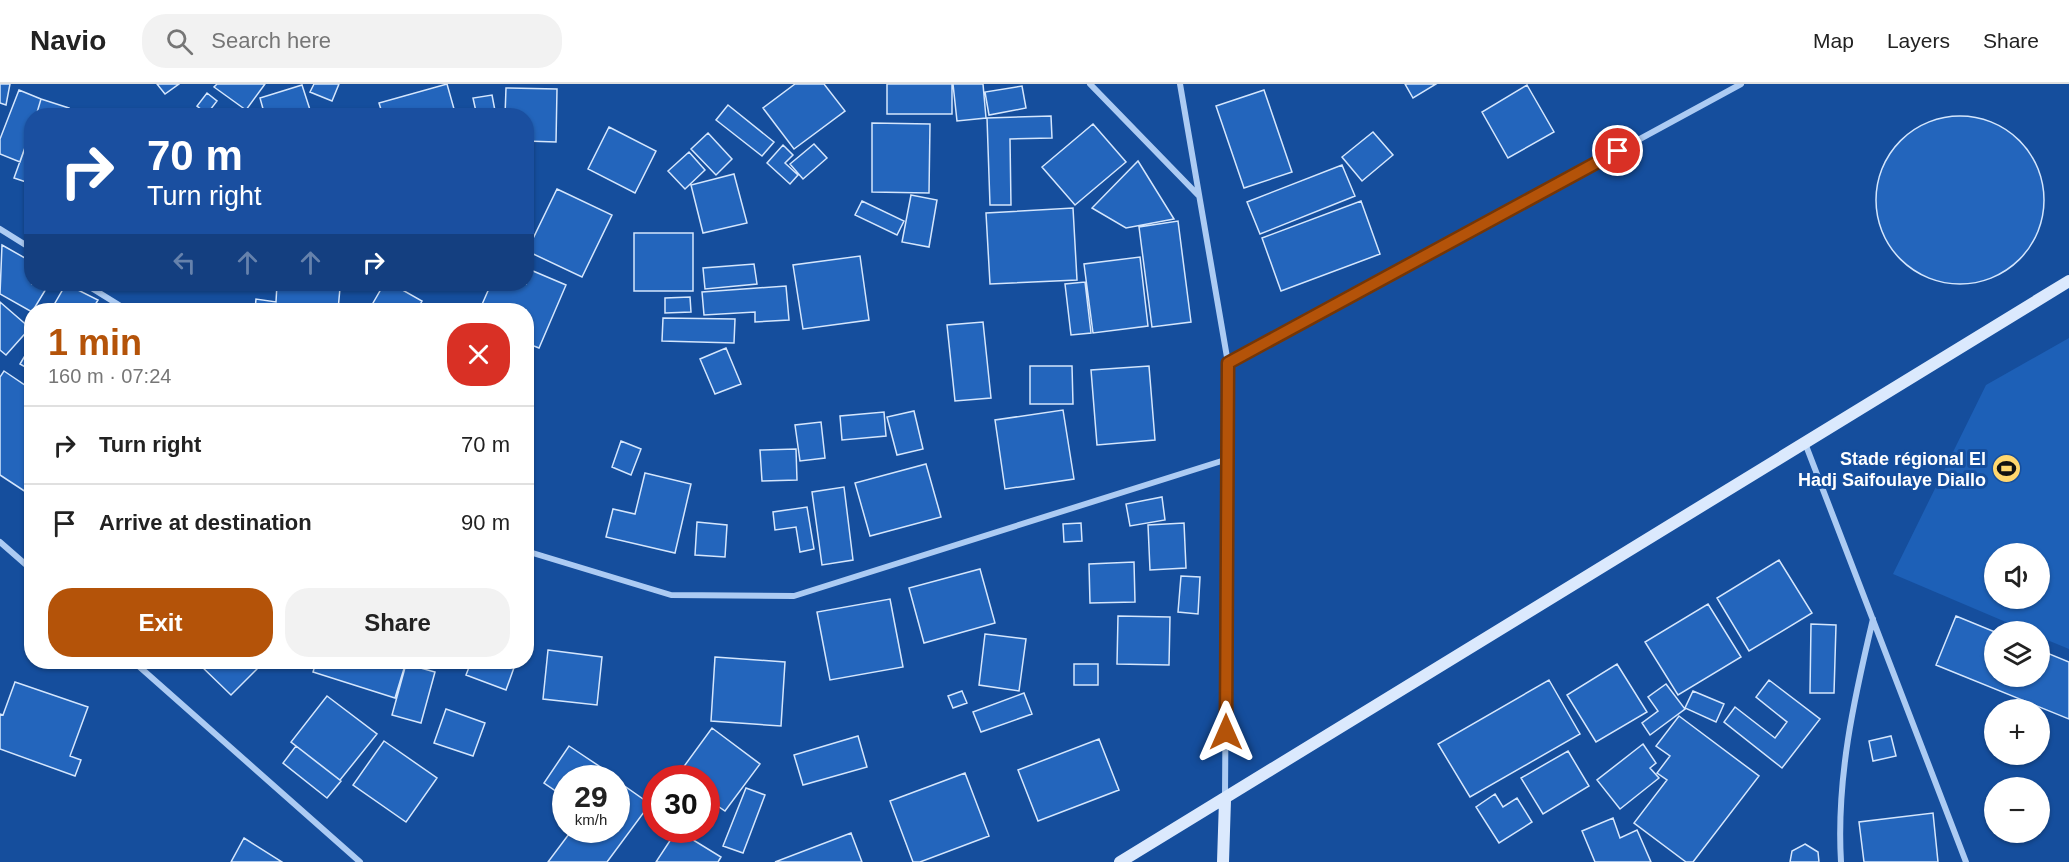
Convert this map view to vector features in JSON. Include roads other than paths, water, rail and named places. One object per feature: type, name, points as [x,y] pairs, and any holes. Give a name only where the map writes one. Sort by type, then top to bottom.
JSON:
[{"type":"street","points":[[1090,84],[1200,197]]},
{"type":"street","points":[[1180,84],[1228,363],[1223,862]]},
{"type":"street","points":[[1228,363],[1740,84]]},
{"type":"street","points":[[0,229],[24,244]]},
{"type":"street","points":[[1120,862],[1225,800],[1804,441],[2069,281]]},
{"type":"street","points":[[96,291],[116,303]]},
{"type":"street","points":[[1804,441],[1966,862]]},
{"type":"street","points":[[534,553],[671,595],[794,596],[1228,459]]},
{"type":"street","points":[[0,542],[24,563]]},
{"type":"street","points":[[1841,862],[1839,824],[1850,718],[1874,618]]},
{"type":"street","points":[[142,669],[360,862]]},
{"type":"place","name":"Stade régional El Hadj Saifoulaye Diallo","points":[[2007,469]]}]
